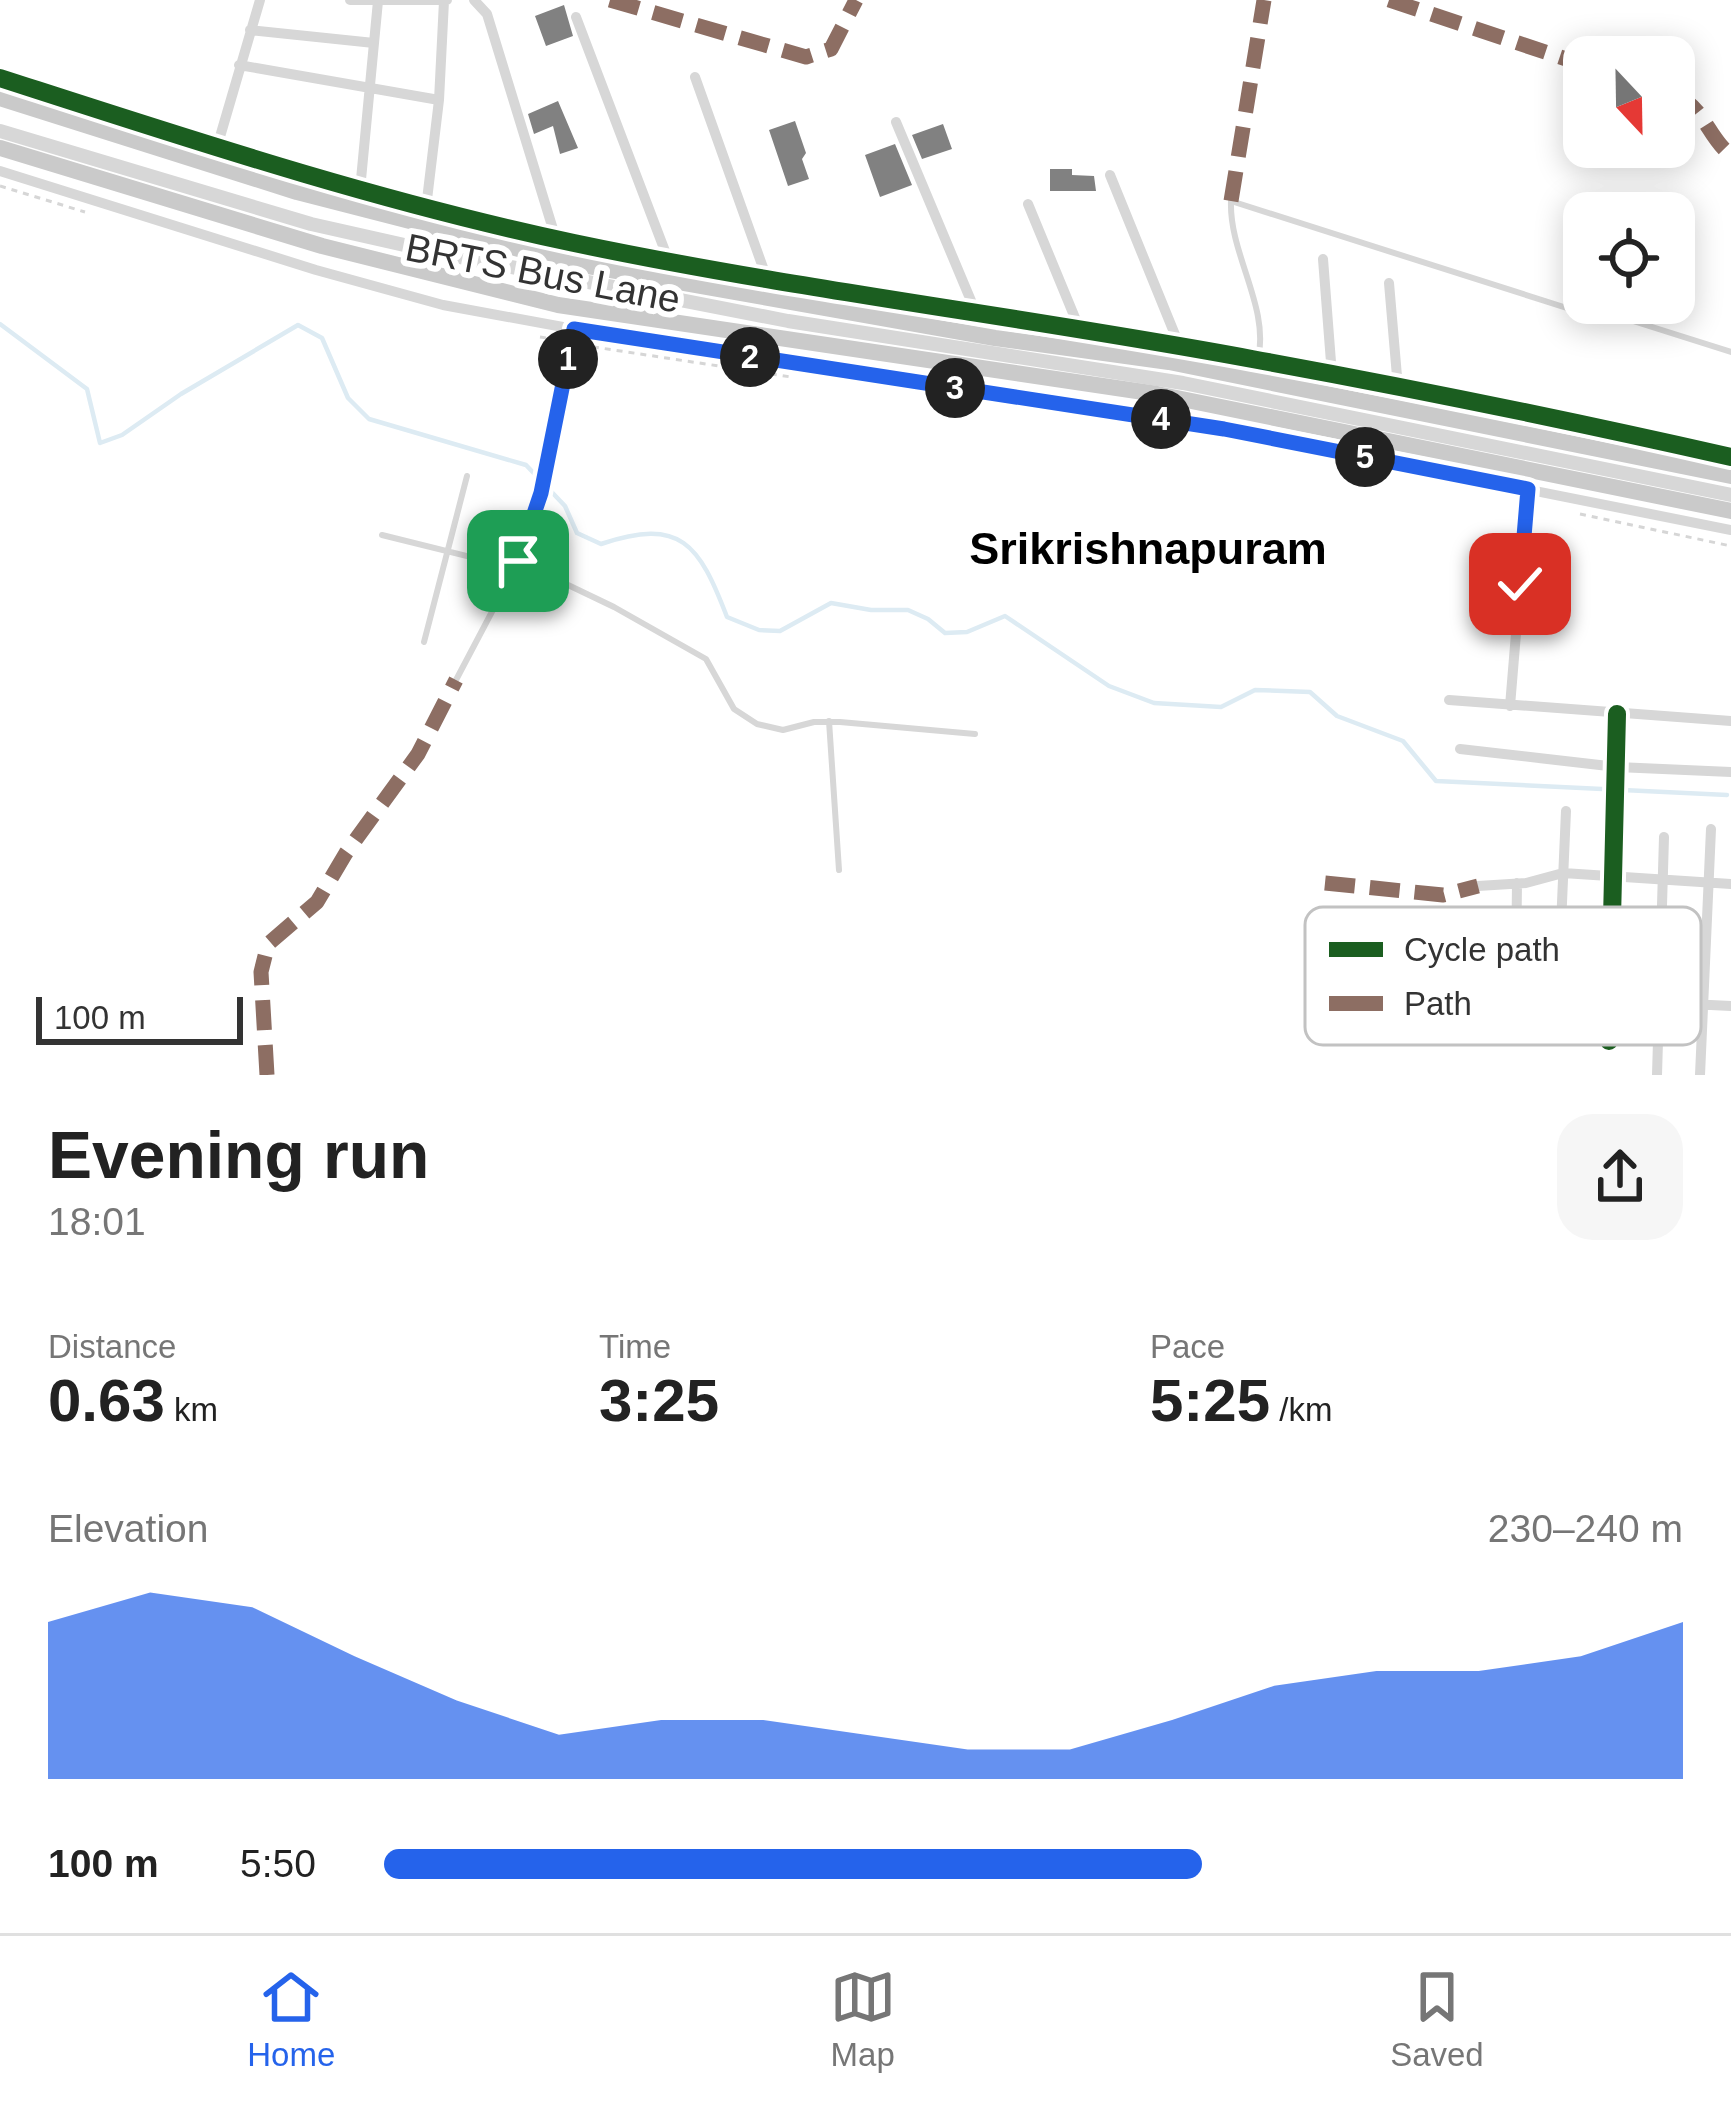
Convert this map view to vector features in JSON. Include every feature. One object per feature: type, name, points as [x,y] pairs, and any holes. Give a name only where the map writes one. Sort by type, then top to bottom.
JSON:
[{"type":"main road","points":[[0,98],[332,202],[577,264],[971,334],[1169,362],[1731,476]]},
{"type":"main road","points":[[0,148],[322,246],[558,305],[1157,394],[1731,511]]},
{"type":"street","points":[[217,147],[260,0]]},
{"type":"street","points":[[350,0],[447,0],[426,208]]},
{"type":"street","points":[[474,0],[488,14],[556,239]]},
{"type":"street","points":[[360,190],[378,1]]},
{"type":"street","points":[[576,17],[668,260]]},
{"type":"street","points":[[250,30],[374,43]]},
{"type":"street","points":[[239,65],[439,100]]},
{"type":"street","points":[[695,77],[766,276]]},
{"type":"street","points":[[0,78],[360,190],[556,239],[1258,360],[1731,457]]},
{"type":"street","points":[[896,122],[977,315]]},
{"type":"street","name":"BRTS Bus Lane","points":[[0,130],[311,224],[449,255],[788,321],[1183,383],[1731,495]]},
{"type":"street","points":[[0,171],[399,294],[574,329],[1224,429],[1731,530]]},
{"type":"street","points":[[1110,175],[1180,347]]},
{"type":"street","points":[[1028,204],[1080,330]]},
{"type":"street","points":[[1323,259],[1332,375]]},
{"type":"street","points":[[1389,283],[1398,388]]},
{"type":"street","points":[[1510,706],[1528,489]]},
{"type":"street","points":[[1449,700],[1731,721]]},
{"type":"street","points":[[1612,907],[1617,714]]},
{"type":"street","points":[[1460,749],[1617,767],[1731,772]]},
{"type":"street","points":[[1562,907],[1566,811]]},
{"type":"street","points":[[1700,1075],[1711,829]]},
{"type":"street","points":[[1660,907],[1664,837]]},
{"type":"street","points":[[1478,886],[1516,884],[1563,873],[1731,884]]},
{"type":"street","points":[[1516,884],[1516,907]]},
{"type":"street","points":[[1701,1004],[1731,1006]]},
{"type":"street","points":[[1657,1045],[1657,1075]]},
{"type":"lane","points":[[1258,360],[1262,333],[1232,232],[1231,201],[1592,316],[1644,323],[1731,352]]},
{"type":"lane","points":[[456,680],[516,564],[541,493],[574,329]]},
{"type":"lane","points":[[424,642],[467,476]]},
{"type":"lane","points":[[382,535],[516,564],[614,607],[706,659],[734,709],[757,724],[782,730],[830,722],[975,734]]},
{"type":"lane","points":[[830,722],[839,870]]},
{"type":"building","points":[[564,5],[573,36],[546,46],[535,16]]},
{"type":"building","points":[[558,101],[578,148],[560,154],[553,126],[534,134],[528,114]]},
{"type":"building","points":[[795,121],[809,179],[788,186],[769,130]]},
{"type":"building","points":[[943,124],[952,149],[922,159],[912,135]]},
{"type":"building","points":[[895,144],[912,185],[880,197],[865,155]]},
{"type":"building","points":[[1050,169],[1094,176],[1096,191],[1050,191]]},
{"type":"waterway","points":[[0,324],[87,389],[100,443],[122,435],[298,325],[322,338],[348,398],[369,419],[526,465],[565,506],[577,533],[601,544],[650,534],[684,543],[707,571],[727,617],[759,630],[780,631],[831,603],[908,610],[945,633],[967,632],[1005,616],[1109,686],[1154,703],[1221,707],[1255,690],[1310,692],[1337,716],[1403,741],[1436,781],[1727,795]]},
{"type":"marked path","points":[[610,0],[806,57],[831,49],[856,0]]},
{"type":"marked path","points":[[1231,201],[1264,0]]},
{"type":"marked path","points":[[1389,0],[1563,58]]},
{"type":"marked path","points":[[1695,109],[1731,155]]},
{"type":"marked path","points":[[267,1075],[261,972],[268,944],[317,902],[346,853],[418,754],[456,680]]},
{"type":"marked path","points":[[1325,883],[1443,895],[1478,886]]},
{"type":"cycle path","points":[[0,78],[357,189],[574,243],[1312,370],[1731,457]]},
{"type":"cycle path","points":[[1612,907],[1617,714]]},
{"type":"district","name":"Srikrishnapuram","points":[[1148,548]]},
{"type":"route","points":[[518,561],[541,493],[574,329],[1224,429],[1528,489],[1520,584]]}]
